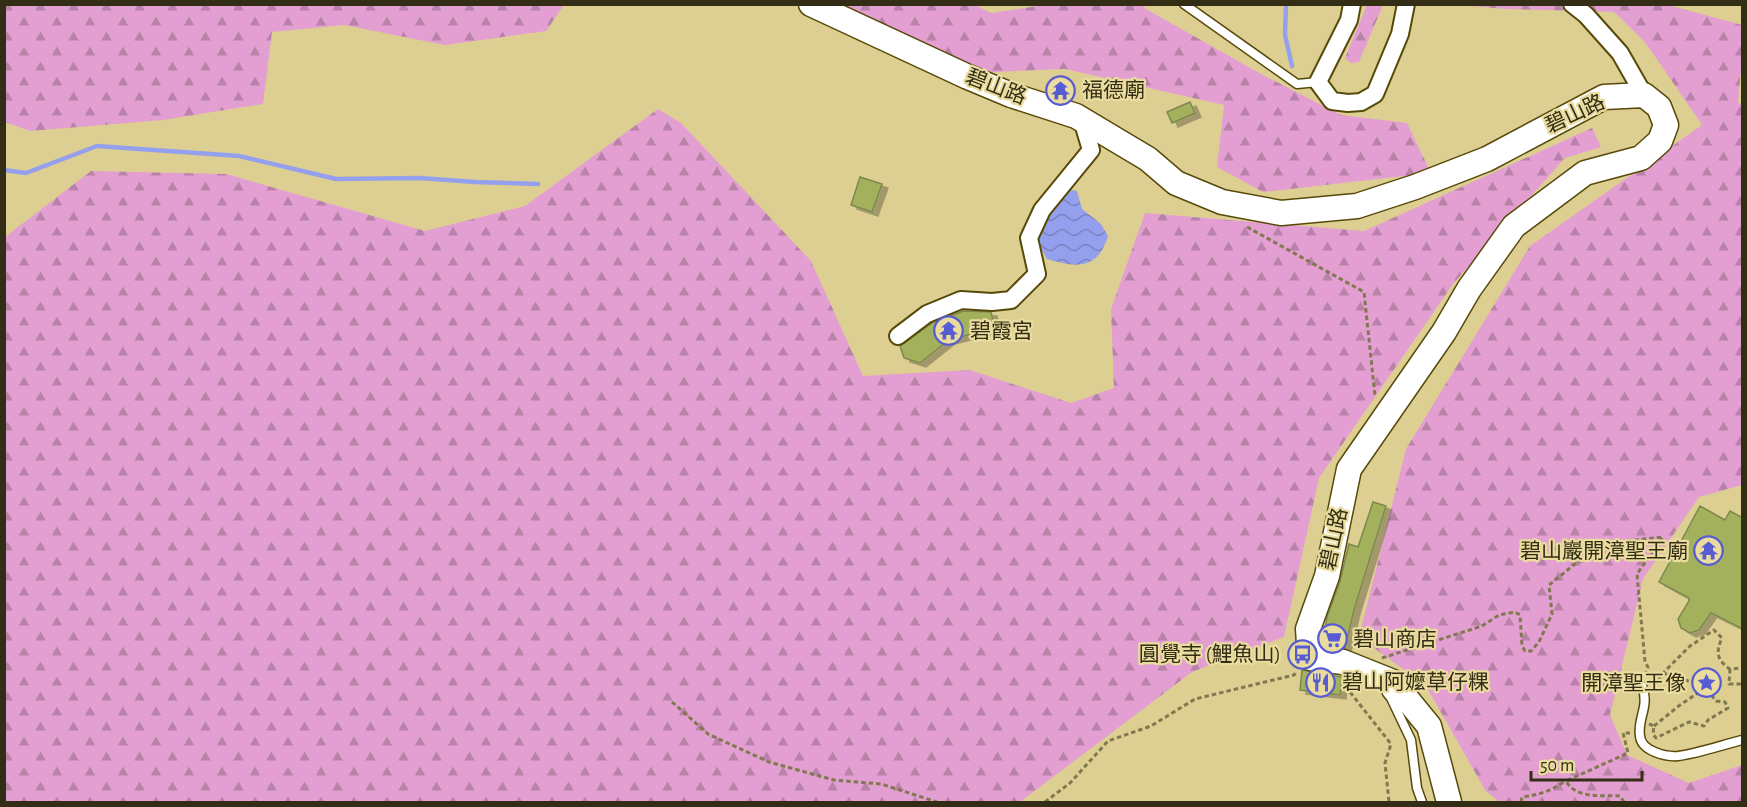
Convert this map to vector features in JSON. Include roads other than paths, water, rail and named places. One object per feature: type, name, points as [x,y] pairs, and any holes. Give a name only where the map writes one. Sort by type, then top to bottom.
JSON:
[{"type":"street","name":"碧山路","points":[[811,4],[968,77],[1011,95],[1076,116],[1148,159],[1176,183],[1222,202],[1281,213],[1357,206],[1487,159],[1604,98],[1644,95],[1659,107],[1666,125],[1660,141],[1641,158],[1586,173],[1514,226],[1469,289],[1444,332],[1349,469],[1327,576],[1308,629],[1310,658],[1353,666]]},
{"type":"street","points":[[1352,4],[1348,20],[1318,82],[1332,100],[1348,103],[1361,102],[1375,94],[1400,34],[1406,4]]},
{"type":"street","points":[[1572,4],[1586,15],[1620,53],[1644,95]]},
{"type":"street","points":[[898,336],[927,314],[961,300],[992,302],[1011,300],[1037,274],[1029,238],[1042,210],[1091,150],[1085,130],[1086,121]]},
{"type":"street","points":[[1353,666],[1393,682],[1429,726],[1449,802]]},
{"type":"lane","points":[[1184,4],[1297,84],[1318,82]]},
{"type":"lane","points":[[1353,666],[1391,698],[1410,740],[1422,802]]},
{"type":"lane","points":[[1642,686],[1646,696],[1639,734],[1647,748],[1677,756],[1743,740]]},
{"type":"water","points":[[1059,189],[1077,191],[1082,209],[1101,224],[1108,236],[1098,255],[1085,264],[1067,264],[1047,259],[1036,240]]},
{"type":"waterway","points":[[1286,4],[1285,35],[1292,66]]},
{"type":"waterway","points":[[4,170],[26,173],[97,146],[239,156],[336,179],[420,178],[538,184]]},
{"type":"place","name":"福德廟","points":[[1061,90]]},
{"type":"place","name":"碧霞宮","points":[[949,331]]},
{"type":"place","name":"碧山巖開漳聖王廟","points":[[1709,551]]},
{"type":"place","name":"碧山商店","points":[[1332,639]]},
{"type":"place","name":"圓覺寺 (鯉魚山)","points":[[1302,654]]},
{"type":"place","name":"碧山阿嬤草仔粿","points":[[1321,682]]},
{"type":"place","name":"開漳聖王像","points":[[1707,683]]}]
